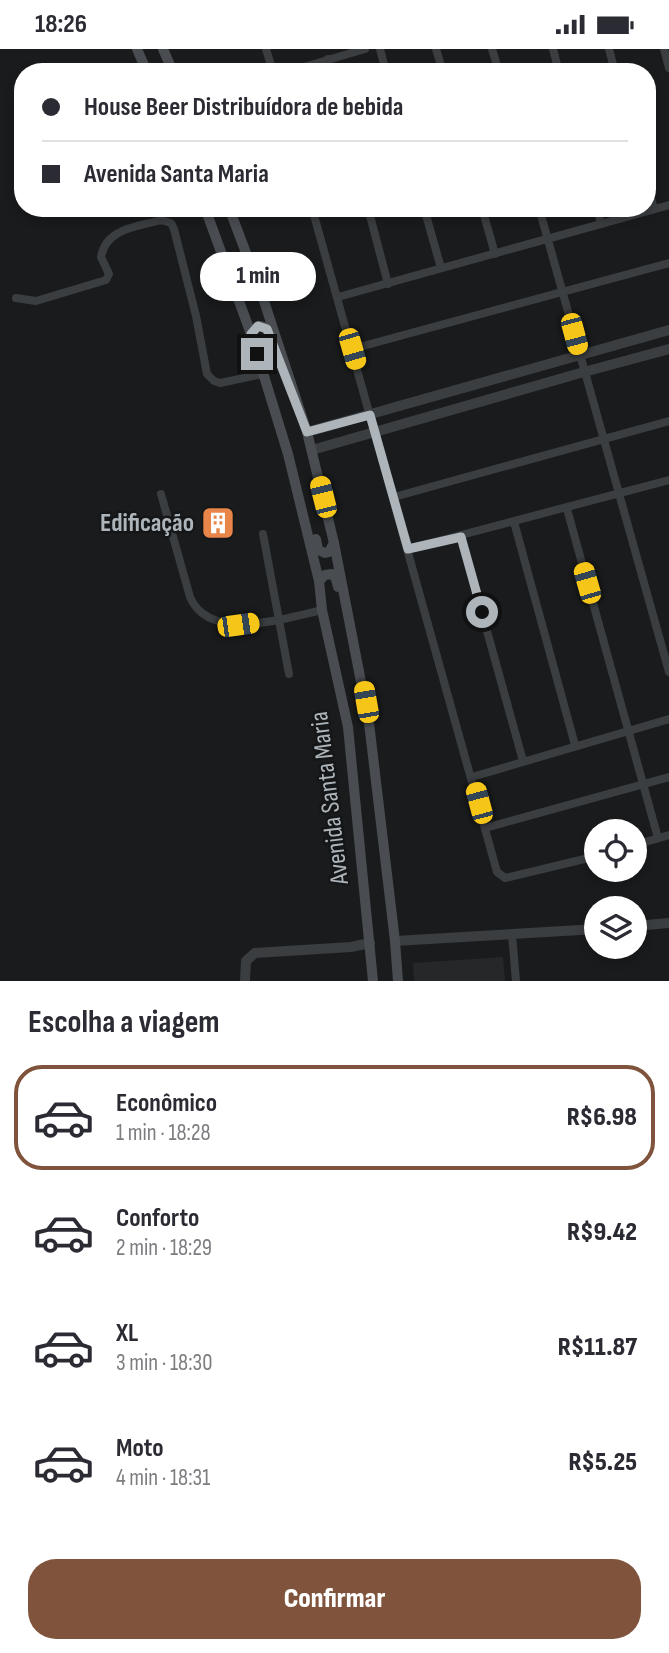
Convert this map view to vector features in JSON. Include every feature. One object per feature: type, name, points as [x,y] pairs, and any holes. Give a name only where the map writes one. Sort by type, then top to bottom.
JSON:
[{"type":"main road","name":"Avenida Santa Maria","points":[[209,217],[251,334],[300,498],[319,580],[348,727],[373,981]]},
{"type":"main road","name":"Avenida Santa Maria","points":[[232,217],[262,295],[307,432],[334,543],[369,723],[398,981]]},
{"type":"main road","points":[[225,257],[233,268],[245,300],[253,306],[259,303],[262,295]]},
{"type":"main road","points":[[251,334],[258,326],[267,329],[281,368],[288,379]]},
{"type":"main road","points":[[300,498],[309,512],[318,550],[327,553],[334,543]]},
{"type":"main road","points":[[319,580],[328,574],[336,579],[343,615],[354,640]]},
{"type":"main road","points":[[371,960],[381,981]]},
{"type":"street","points":[[315,63],[365,49]]},
{"type":"street","points":[[664,49],[669,68]]},
{"type":"street","points":[[328,59],[329,63]]},
{"type":"street","points":[[315,217],[497,872],[505,877],[584,860]]},
{"type":"street","points":[[370,217],[388,284]]},
{"type":"street","points":[[427,217],[441,268]]},
{"type":"street","points":[[485,217],[495,254]]},
{"type":"street","points":[[542,217],[669,672]]},
{"type":"street","points":[[599,217],[601,224]]},
{"type":"street","points":[[338,297],[626,217]]},
{"type":"street","points":[[16,298],[36,301],[106,280],[109,274],[101,257],[107,239],[128,230],[167,221],[174,229],[208,374],[220,383],[263,374]]},
{"type":"street","points":[[352,349],[669,263]]},
{"type":"street","points":[[307,432],[669,330]]},
{"type":"street","points":[[312,450],[669,349]]},
{"type":"street","points":[[394,497],[669,421]]},
{"type":"street","points":[[408,549],[669,480]]},
{"type":"street","points":[[161,494],[192,604],[208,616],[230,625],[279,620],[323,610]]},
{"type":"street","points":[[567,509],[658,838]]},
{"type":"street","points":[[514,522],[575,745]]},
{"type":"street","points":[[263,534],[289,674]]},
{"type":"street","points":[[461,537],[523,761]]},
{"type":"street","points":[[472,777],[669,719]]},
{"type":"street","points":[[485,828],[669,777]]},
{"type":"street","points":[[647,841],[669,835]]},
{"type":"street","points":[[647,925],[669,923]]},
{"type":"street","points":[[395,941],[584,930]]},
{"type":"street","points":[[512,935],[516,981]]},
{"type":"street","points":[[245,981],[246,961],[250,955],[256,953],[351,947],[370,943]]},
{"type":"shaded area","points":[[503,957],[505,981],[414,981],[413,963]]},
{"type":"place","name":"Edificação","points":[[218,523]]},
{"type":"route","points":[[257,354],[251,334],[254,328],[263,326],[267,329],[281,368],[288,379],[307,432],[370,415],[408,549],[461,537],[482,612]]}]
